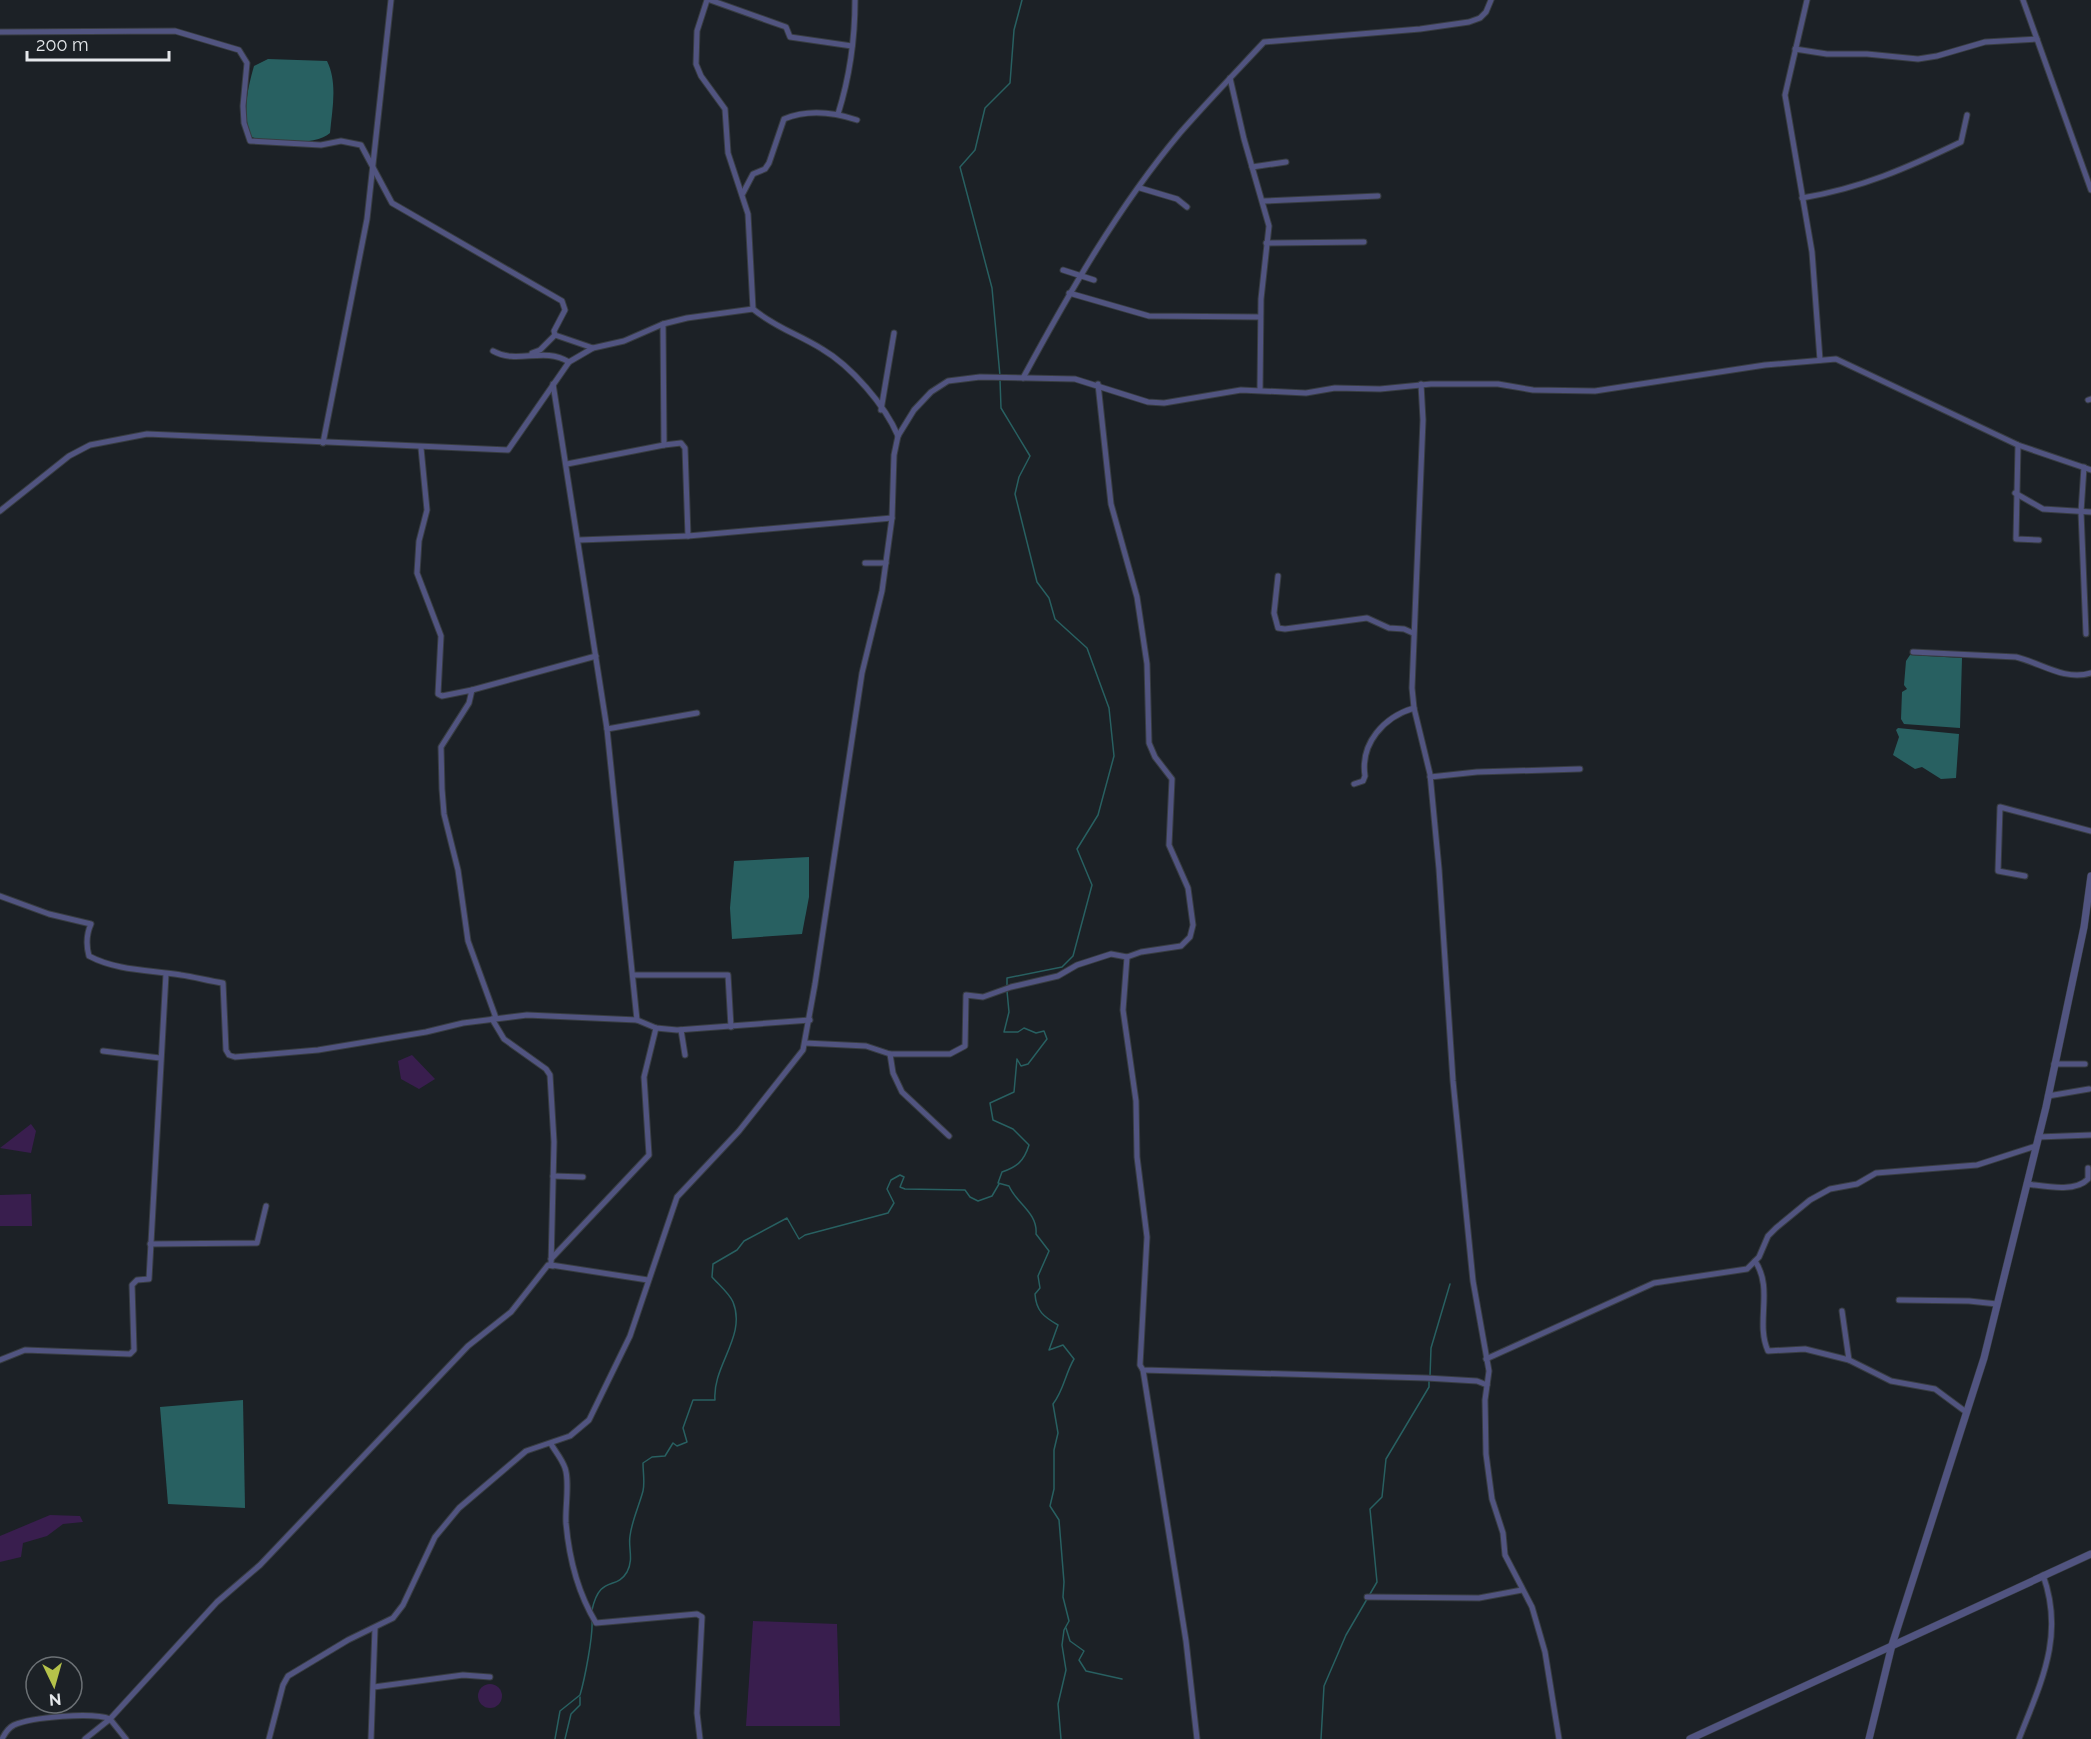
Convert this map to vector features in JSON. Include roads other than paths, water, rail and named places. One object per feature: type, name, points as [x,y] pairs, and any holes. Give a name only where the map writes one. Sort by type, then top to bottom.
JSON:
[{"type":"street","points":[[323,443],[367,219],[391,0]]},
{"type":"street","points":[[753,309],[748,214],[728,153],[725,109],[701,76],[696,63],[697,31],[709,0],[786,27],[790,37],[852,46]]},
{"type":"street","points":[[838,114],[850,77],[855,0]]},
{"type":"street","points":[[1023,378],[1069,293],[1140,188],[1179,134],[1264,42],[1420,29],[1469,22],[1480,18],[1486,12],[1491,0]]},
{"type":"street","points":[[1807,0],[1785,95],[1816,285],[1820,360]]},
{"type":"street","points":[[2023,0],[2091,190]]},
{"type":"street","points":[[0,32],[175,31],[239,50],[247,63],[243,106],[244,123],[250,141],[321,145],[351,141],[361,145],[392,203],[562,301],[565,310],[554,331],[555,335],[540,350],[522,357]]},
{"type":"street","points":[[1794,49],[1827,54],[1874,54],[1918,59],[1985,42],[2037,39]]},
{"type":"street","points":[[1230,78],[1269,226],[1260,317],[1260,389]]},
{"type":"street","points":[[743,194],[753,174],[765,169],[769,163],[784,119],[802,114],[838,114],[857,120]]},
{"type":"street","points":[[1802,198],[1832,193],[1894,175],[1961,142],[1967,115]]},
{"type":"street","points":[[1252,167],[1286,162]]},
{"type":"street","points":[[1140,188],[1177,199],[1187,207]]},
{"type":"street","points":[[1264,201],[1378,196]]},
{"type":"street","points":[[1266,243],[1364,242]]},
{"type":"street","points":[[1063,270],[1094,280]]},
{"type":"street","points":[[1069,293],[1149,316],[1260,317]]},
{"type":"street","points":[[0,511],[69,456],[90,445],[147,434],[421,448],[508,450],[569,362],[593,348],[624,341],[663,324],[687,318],[753,309],[773,325],[821,348],[839,361],[866,387],[898,436]]},
{"type":"street","points":[[663,324],[664,445]]},
{"type":"street","points":[[881,410],[894,333]]},
{"type":"street","points":[[555,335],[593,348]]},
{"type":"street","points":[[493,351],[498,357],[522,357],[545,353],[569,362]]},
{"type":"street","points":[[268,1739],[283,1685],[288,1676],[348,1640],[393,1618],[402,1605],[435,1537],[459,1508],[526,1451],[570,1436],[589,1420],[630,1336],[677,1197],[746,1123],[788,1073],[805,1043],[862,673],[882,591],[892,518],[894,455],[898,436],[914,410],[932,392],[948,381],[980,377],[995,379],[1059,378],[1098,384],[1148,402],[1164,403],[1260,389],[1306,393],[1335,388],[1380,389],[1421,384],[1498,384],[1533,390],[1595,391],[1765,365],[1836,359],[2018,445],[2091,470]]},
{"type":"street","points":[[553,384],[607,729],[637,1020]]},
{"type":"street","points":[[805,1043],[866,1046],[890,1054],[950,1054],[961,1050],[965,1044],[964,1001],[966,995],[983,997],[1003,989],[1058,976],[1077,965],[1111,954],[1127,957],[1141,952],[1181,946],[1190,938],[1193,925],[1188,888],[1177,870],[1168,845],[1172,779],[1155,757],[1149,743],[1147,664],[1137,597],[1111,504],[1098,384]]},
{"type":"street","points":[[1421,384],[1423,420],[1413,633],[1414,708],[1430,777],[1439,869],[1454,1092],[1473,1281],[1486,1359],[1486,1455],[1492,1499],[1503,1533],[1505,1555],[1532,1607],[1545,1652],[1560,1739]]},
{"type":"street","points":[[567,464],[681,443],[685,448],[688,536]]},
{"type":"street","points":[[2018,445],[2015,493],[2016,539],[2039,540]]},
{"type":"street","points":[[421,448],[427,510],[419,541],[417,573],[441,636],[438,694],[442,696],[472,690],[596,656]]},
{"type":"street","points":[[2084,467],[2081,512],[2086,634]]},
{"type":"street","points":[[2015,493],[2043,509],[2091,512]]},
{"type":"street","points":[[579,540],[688,536],[892,518]]},
{"type":"street","points":[[865,564],[886,563]]},
{"type":"street","points":[[1278,576],[1274,613],[1278,628],[1367,618],[1389,628],[1404,629],[1413,633]]},
{"type":"street","points":[[1913,652],[2016,657],[2029,660],[2039,667],[2071,675],[2091,673]]},
{"type":"street","points":[[472,690],[469,703],[441,747],[444,814],[458,870],[466,933],[494,1018],[504,1040],[546,1069],[550,1075],[553,1101],[551,1259],[553,1266]]},
{"type":"street","points":[[1354,784],[1363,781],[1365,776],[1368,742],[1372,736],[1394,716],[1414,708]]},
{"type":"street","points":[[607,729],[697,713]]},
{"type":"street","points":[[1430,777],[1477,772],[1580,769]]},
{"type":"street","points":[[2025,876],[1998,872],[2000,807],[2091,831]]},
{"type":"street","points":[[1869,1739],[1892,1645],[1984,1358],[2048,1096],[2084,927],[2091,876]]},
{"type":"street","points":[[0,896],[49,914],[92,924],[87,932],[87,948],[89,956],[98,960],[223,983],[226,1050],[229,1056],[318,1050],[494,1018],[566,1015],[637,1020],[656,1028],[681,1030],[810,1020]]},
{"type":"street","points":[[1127,957],[1124,1010],[1136,1101],[1137,1157],[1147,1237],[1140,1365],[1143,1370],[1186,1641],[1197,1739]]},
{"type":"street","points":[[0,1360],[25,1350],[130,1354],[134,1350],[132,1285],[137,1280],[149,1279],[166,974]]},
{"type":"street","points":[[634,975],[728,975],[731,1027]]},
{"type":"street","points":[[551,1259],[649,1155],[644,1077],[656,1028]]},
{"type":"street","points":[[681,1030],[685,1055]]},
{"type":"street","points":[[103,1051],[160,1058]]},
{"type":"street","points":[[890,1054],[893,1073],[902,1092],[949,1136]]},
{"type":"street","points":[[2054,1064],[2085,1064]]},
{"type":"street","points":[[2048,1096],[2089,1089]]},
{"type":"street","points":[[2038,1137],[2091,1135]]},
{"type":"street","points":[[1486,1359],[1654,1283],[1747,1269],[1755,1261],[1776,1228],[1810,1200],[1830,1189],[1857,1184],[1876,1173],[1885,1171],[1977,1165],[2036,1146]]},
{"type":"street","points":[[2027,1184],[2068,1187],[2084,1183],[2088,1179],[2088,1168]]},
{"type":"street","points":[[553,1176],[584,1177]]},
{"type":"street","points":[[150,1244],[257,1243],[266,1206]]},
{"type":"street","points":[[1755,1261],[1761,1270],[1766,1299],[1764,1327],[1768,1351],[1805,1349],[1849,1360],[1891,1381],[1935,1389],[1966,1412]]},
{"type":"street","points":[[84,1739],[110,1719],[217,1602],[260,1565],[468,1346],[511,1312],[548,1265],[648,1280]]},
{"type":"street","points":[[1899,1300],[1969,1301],[1997,1304]]},
{"type":"street","points":[[1842,1311],[1849,1360]]},
{"type":"street","points":[[1143,1370],[1429,1378],[1477,1381],[1487,1385]]},
{"type":"street","points":[[551,1444],[565,1467],[567,1476],[566,1525],[572,1560],[583,1601],[596,1623],[697,1614],[702,1617],[697,1713],[700,1739]]},
{"type":"street","points":[[1690,1739],[2091,1554]]},
{"type":"street","points":[[2019,1739],[2047,1666],[2051,1644],[2053,1617],[2043,1575]]},
{"type":"street","points":[[1368,1597],[1479,1598],[1522,1590]]},
{"type":"street","points":[[371,1739],[375,1628]]},
{"type":"street","points":[[374,1687],[463,1675],[490,1677]]},
{"type":"street","points":[[2,1739],[6,1731],[14,1725],[50,1717],[110,1719],[126,1739]]},
{"type":"water","points":[[268,59],[327,61],[333,87],[330,133],[314,140],[292,143],[252,137],[246,111],[250,83],[254,66]]},
{"type":"water","points":[[1910,655],[1962,658],[1960,728],[1904,724],[1901,719],[1902,692],[1907,689],[1904,685],[1906,661]]},
{"type":"water","points":[[1898,728],[1959,734],[1956,778],[1941,779],[1922,767],[1915,769],[1893,755],[1899,737],[1896,730]]},
{"type":"water","points":[[809,857],[809,897],[802,934],[732,939],[730,908],[734,861]]},
{"type":"water","points":[[243,1400],[245,1508],[168,1504],[160,1407]]},
{"type":"waterway","points":[[1000,376],[992,288],[960,167],[975,150],[985,108],[1010,83],[1014,30],[1022,0]]},
{"type":"waterway","points":[[1000,380],[1001,408],[1030,456],[1019,477],[1015,494],[1037,582],[1049,598],[1055,619],[1087,648],[1109,708],[1114,756],[1098,815],[1077,849],[1092,885],[1073,956],[1062,967],[1007,978],[1007,986]]},
{"type":"waterway","points":[[1007,991],[1009,1012],[1004,1032],[1018,1032],[1024,1028],[1036,1033],[1044,1031],[1047,1039],[1028,1064],[1021,1066],[1017,1059],[1014,1092],[990,1103],[993,1120],[1013,1129],[1029,1145],[1019,1163],[1002,1172],[998,1183],[1009,1186],[1034,1220],[1036,1234],[1049,1251],[1038,1276],[1040,1288],[1035,1294],[1037,1305],[1042,1313],[1058,1325],[1049,1350],[1063,1345],[1074,1359],[1053,1404],[1058,1433],[1054,1450],[1054,1489],[1050,1506],[1059,1520],[1063,1597],[1069,1621],[1064,1630],[1062,1645],[1066,1670],[1058,1704],[1061,1739]]},
{"type":"waterway","points":[[592,1610],[599,1592],[623,1578],[629,1567],[631,1530],[644,1488],[643,1463],[652,1457],[665,1456],[673,1443],[677,1446],[687,1442],[683,1428],[693,1400],[715,1400],[715,1387],[733,1339],[736,1315],[733,1302],[712,1277],[713,1264],[737,1250],[744,1241],[787,1218],[799,1239],[805,1235],[888,1213],[894,1203],[887,1189],[891,1180],[900,1175],[904,1177],[900,1187],[905,1189],[965,1190],[970,1197],[978,1201],[992,1196],[999,1184]]},
{"type":"waterway","points":[[1430,1376],[1431,1348],[1450,1284]]},
{"type":"waterway","points":[[1321,1739],[1324,1686],[1346,1635],[1377,1582],[1370,1509],[1382,1497],[1386,1459],[1429,1387],[1429,1381]]},
{"type":"waterway","points":[[555,1739],[560,1711],[580,1695],[588,1657],[592,1621]]},
{"type":"waterway","points":[[1066,1628],[1070,1641],[1084,1651],[1079,1660],[1086,1671],[1122,1679]]},
{"type":"waterway","points":[[565,1739],[571,1714],[580,1705],[580,1697]]}]
